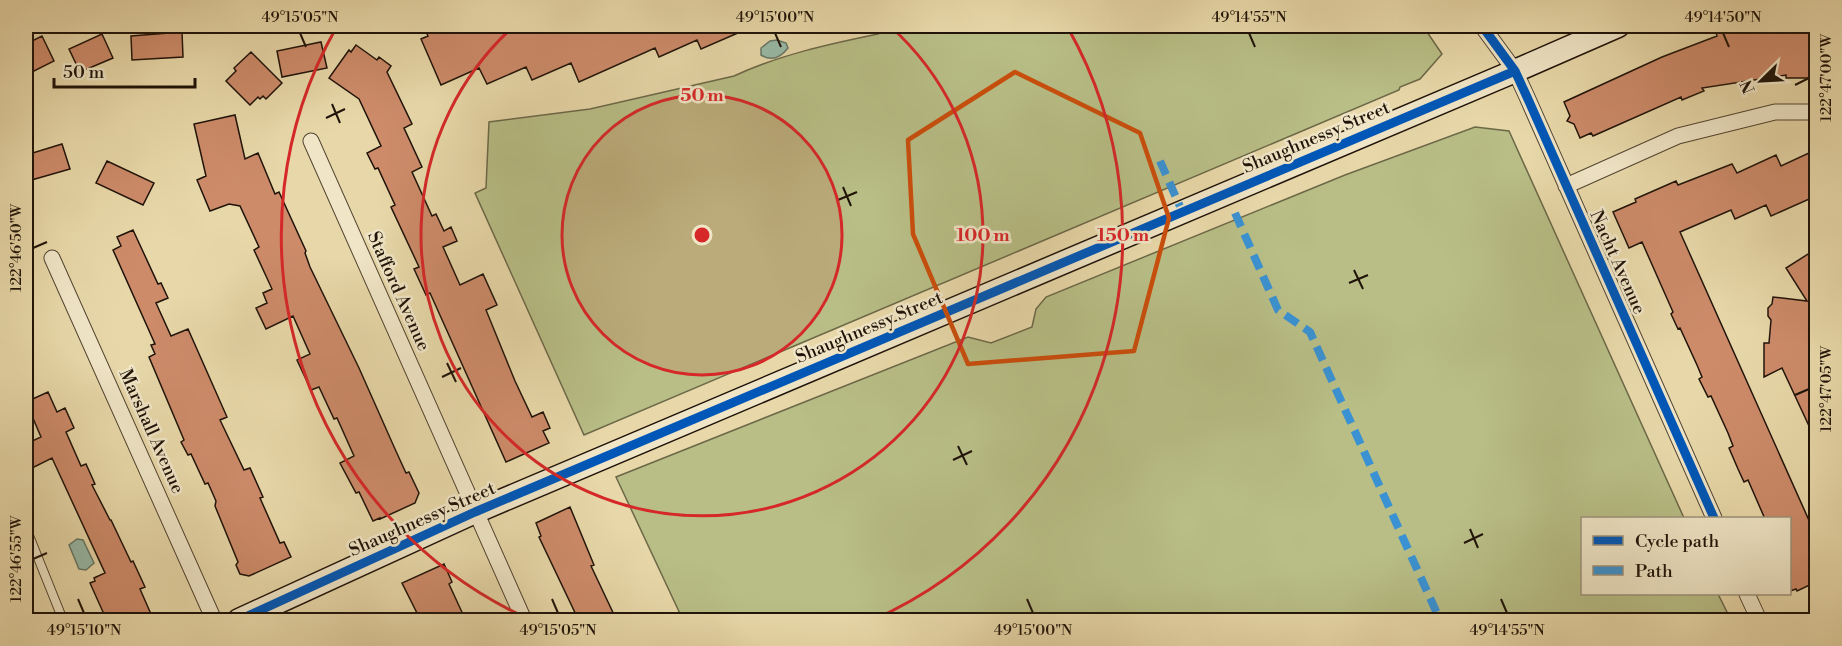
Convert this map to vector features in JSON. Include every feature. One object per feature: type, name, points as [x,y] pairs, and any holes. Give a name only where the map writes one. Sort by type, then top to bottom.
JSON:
[{"type":"main road","name":"Shaughnessy Street","points":[[239,621],[475,512],[1618,26]]},
{"type":"street","name":"Nacht Avenue","points":[[1482,26],[1515,71],[1713,517]]},
{"type":"street","points":[[1566,186],[1678,136],[1775,112],[1816,112]]},
{"type":"street","name":"Stafford Avenue","points":[[311,141],[524,621]]},
{"type":"street","name":"Marshall Avenue","points":[[52,258],[214,621]]},
{"type":"street","points":[[1747,595],[1759,621]]},
{"type":"lane","points":[[26,528],[63,621]]},
{"type":"highlighted area","points":[[1015,72],[1140,133],[1169,218],[1134,351],[968,364],[913,234],[908,140]]},
{"type":"green space","points":[[875,26],[1398,26],[1427,32],[1442,54],[1420,79],[1400,87],[1399,90],[584,435],[475,193],[486,188],[489,122],[590,109],[734,76],[786,56],[878,34]]},
{"type":"green space","points":[[1475,127],[1509,131],[1684,517],[1581,517],[1581,595],[1718,595],[1731,620],[683,620],[616,477],[968,337],[991,343],[1032,327],[1036,309],[1046,297],[1345,175]]},
{"type":"shaded area","points":[[777,40],[786,43],[788,48],[773,58],[761,55],[761,48],[770,41]]},
{"type":"shaded area","points":[[77,539],[83,540],[94,563],[86,570],[79,569],[69,545]]},
{"type":"building","points":[[423,26],[456,26],[459,33],[476,26],[754,26],[701,49],[697,40],[659,57],[655,48],[579,82],[571,63],[532,80],[526,67],[487,84],[479,68],[441,85],[421,39],[428,36]]},
{"type":"building","points":[[1762,26],[1816,26],[1816,72],[1810,71],[1810,78],[1786,78],[1786,75],[1702,88],[1704,91],[1682,100],[1681,97],[1593,136],[1591,133],[1580,138],[1574,124],[1567,121],[1570,116],[1564,102],[1662,57],[1717,36],[1716,33]]},
{"type":"building","points":[[182,32],[183,57],[132,60],[131,36]]},
{"type":"building","points":[[102,34],[113,58],[80,72],[69,49]]},
{"type":"building","points":[[42,36],[54,61],[26,75],[26,44]]},
{"type":"building","points":[[321,42],[327,68],[282,77],[277,51]]},
{"type":"building","points":[[356,45],[377,60],[379,57],[391,66],[387,72],[412,124],[404,128],[422,167],[412,172],[432,216],[436,214],[444,231],[451,227],[457,241],[443,247],[460,285],[483,274],[497,305],[486,310],[515,381],[532,417],[543,412],[550,428],[543,431],[549,443],[506,462],[430,293],[426,295],[414,269],[419,267],[391,207],[395,205],[378,168],[375,169],[367,153],[381,146],[359,99],[329,78],[349,50],[351,52]]},
{"type":"building","points":[[251,52],[282,83],[266,99],[263,96],[260,99],[258,97],[250,105],[226,81],[236,71],[234,68]]},
{"type":"building","points":[[235,115],[245,159],[258,153],[275,194],[279,192],[306,251],[310,267],[406,473],[409,472],[419,493],[415,503],[380,519],[373,521],[359,492],[356,493],[340,463],[354,456],[337,418],[334,419],[319,387],[311,390],[297,360],[310,354],[293,316],[266,329],[256,308],[267,303],[263,293],[272,289],[254,250],[259,247],[240,206],[229,204],[210,211],[197,180],[206,176],[194,124]]},
{"type":"building","points":[[62,144],[70,169],[28,181],[26,155]]},
{"type":"building","points":[[1811,152],[1812,155],[1816,153],[1816,196],[1771,216],[1766,205],[1735,219],[1731,210],[1680,232],[1816,536],[1816,582],[1797,591],[1796,589],[1791,591],[1791,517],[1764,517],[1748,480],[1744,482],[1738,469],[1729,448],[1733,446],[1728,433],[1711,396],[1708,397],[1699,379],[1702,377],[1680,328],[1678,329],[1671,314],[1673,312],[1642,242],[1629,248],[1613,212],[1636,202],[1635,199],[1676,181],[1678,185],[1732,164],[1737,173],[1776,155],[1781,166]]},
{"type":"building","points":[[107,161],[154,183],[143,205],[96,183]]},
{"type":"building","points":[[133,230],[158,284],[161,283],[168,298],[156,303],[171,336],[188,329],[227,417],[220,420],[244,470],[250,468],[263,497],[260,498],[280,543],[284,542],[291,557],[249,576],[240,574],[236,565],[238,562],[208,483],[205,484],[191,454],[188,455],[181,442],[184,440],[149,357],[155,354],[151,345],[155,344],[113,250],[121,246],[117,237]]},
{"type":"building","points":[[1816,249],[1816,441],[1782,368],[1764,377],[1764,343],[1769,343],[1771,320],[1768,316],[1768,308],[1772,304],[1773,297],[1807,301],[1786,268]]},
{"type":"building","points":[[48,392],[57,412],[65,408],[74,428],[66,432],[81,466],[86,464],[95,484],[92,485],[131,562],[133,561],[145,587],[140,589],[154,621],[107,621],[90,583],[95,581],[94,578],[105,573],[52,458],[26,471],[26,444],[41,437],[26,402]]},
{"type":"building","points":[[570,507],[594,565],[591,566],[617,621],[579,621],[539,537],[541,536],[536,523]]},
{"type":"building","points":[[444,564],[452,582],[449,584],[466,621],[421,621],[402,583]]},
{"type":"marked path","points":[[1160,161],[1182,211]]},
{"type":"marked path","points":[[1235,213],[1278,310],[1310,332],[1440,620]]},
{"type":"cycle path","points":[[1482,26],[1515,71],[1714,517]]},
{"type":"cycle path","points":[[239,620],[475,512],[1515,71]]}]
